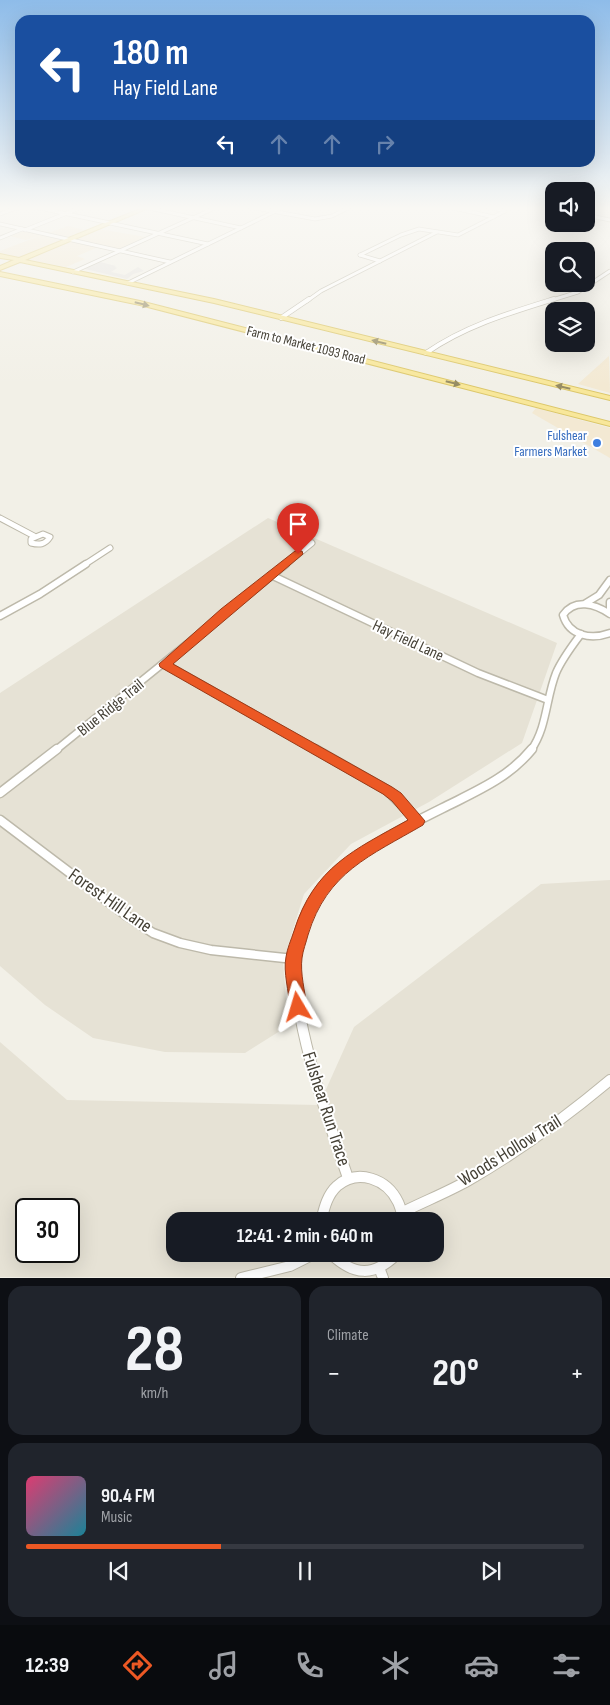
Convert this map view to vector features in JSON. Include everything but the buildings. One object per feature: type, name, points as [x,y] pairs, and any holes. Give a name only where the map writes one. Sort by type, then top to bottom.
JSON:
[{"type":"main road","points":[[10,276],[7,273],[21,267]]},
{"type":"main road","points":[[38,267],[71,271]]},
{"type":"main road","name":"Farm to Market 1093 Road","points":[[51,267],[281,318],[610,398]]},
{"type":"main road","name":"Farm to Market 1093 Road","points":[[0,274],[140,303],[610,424]]},
{"type":"street","points":[[71,271],[81,267]]},
{"type":"street","points":[[128,283],[161,267]]},
{"type":"street","points":[[281,318],[321,291],[369,267]]},
{"type":"street","points":[[426,353],[442,342],[481,323],[521,308],[578,292],[610,271]]},
{"type":"street","points":[[0,518],[34,536]]},
{"type":"street","name":"Blue Ridge Trail","points":[[0,793],[51,756],[312,543]]},
{"type":"street","points":[[0,616],[46,590],[110,548]]},
{"type":"street","name":"Hay Field Lane","points":[[271,576],[478,673],[548,700]]},
{"type":"street","points":[[585,604],[600,595],[610,580]]},
{"type":"street","points":[[610,602],[610,613]]},
{"type":"street","points":[[610,613],[599,606],[585,604],[570,606],[563,615],[567,626],[581,634],[596,637],[610,633]]},
{"type":"street","name":"Fulshear Run Trace","points":[[348,1178],[309,1059],[301,1024],[294,958],[307,915],[329,879],[356,856],[418,821],[466,797],[520,764],[530,754],[540,737],[548,700],[558,670],[581,634]]},
{"type":"street","points":[[165,664],[387,790],[418,821]]},
{"type":"street","name":"Forest Hill Lane","points":[[0,820],[127,916],[153,933],[180,943],[211,950],[294,958]]},
{"type":"street","name":"Woods Hollow Trail","points":[[412,1212],[468,1180],[520,1147],[570,1113],[610,1080]]},
{"type":"street","points":[[322,1212],[328,1195],[337,1185],[348,1178],[361,1176],[374,1179],[387,1186],[396,1198],[401,1212]]},
{"type":"street","points":[[241,1278],[290,1266],[298,1262]]},
{"type":"street","points":[[338,1262],[353,1271],[381,1274],[391,1262]]},
{"type":"shaded area","points":[[90,267],[115,267],[117,268],[111,272],[125,275],[138,267],[144,271],[133,274],[127,279],[85,269]]},
{"type":"shaded area","points":[[609,356],[610,393],[578,384]]},
{"type":"shaded area","name":"Fulshear Farmers Market","points":[[536,408],[610,428],[610,458],[532,413]]},
{"type":"shaded area","points":[[268,518],[557,643],[522,743],[429,802],[351,844],[304,894],[283,962],[288,1026],[245,1053],[165,1052],[93,1038],[45,1005],[0,966],[0,693]]},
{"type":"shaded area","points":[[610,880],[610,1277],[0,1277],[0,1042],[67,1100],[319,1105],[354,1027],[541,884]]},
{"type":"place","name":"Fulshear Farmers Market","points":[[597,443]]},
{"type":"route","points":[[298,554],[225,612],[165,664],[387,790],[406,806],[418,821],[356,856],[329,879],[320,891],[307,915],[299,936],[294,958],[298,1007]]}]
